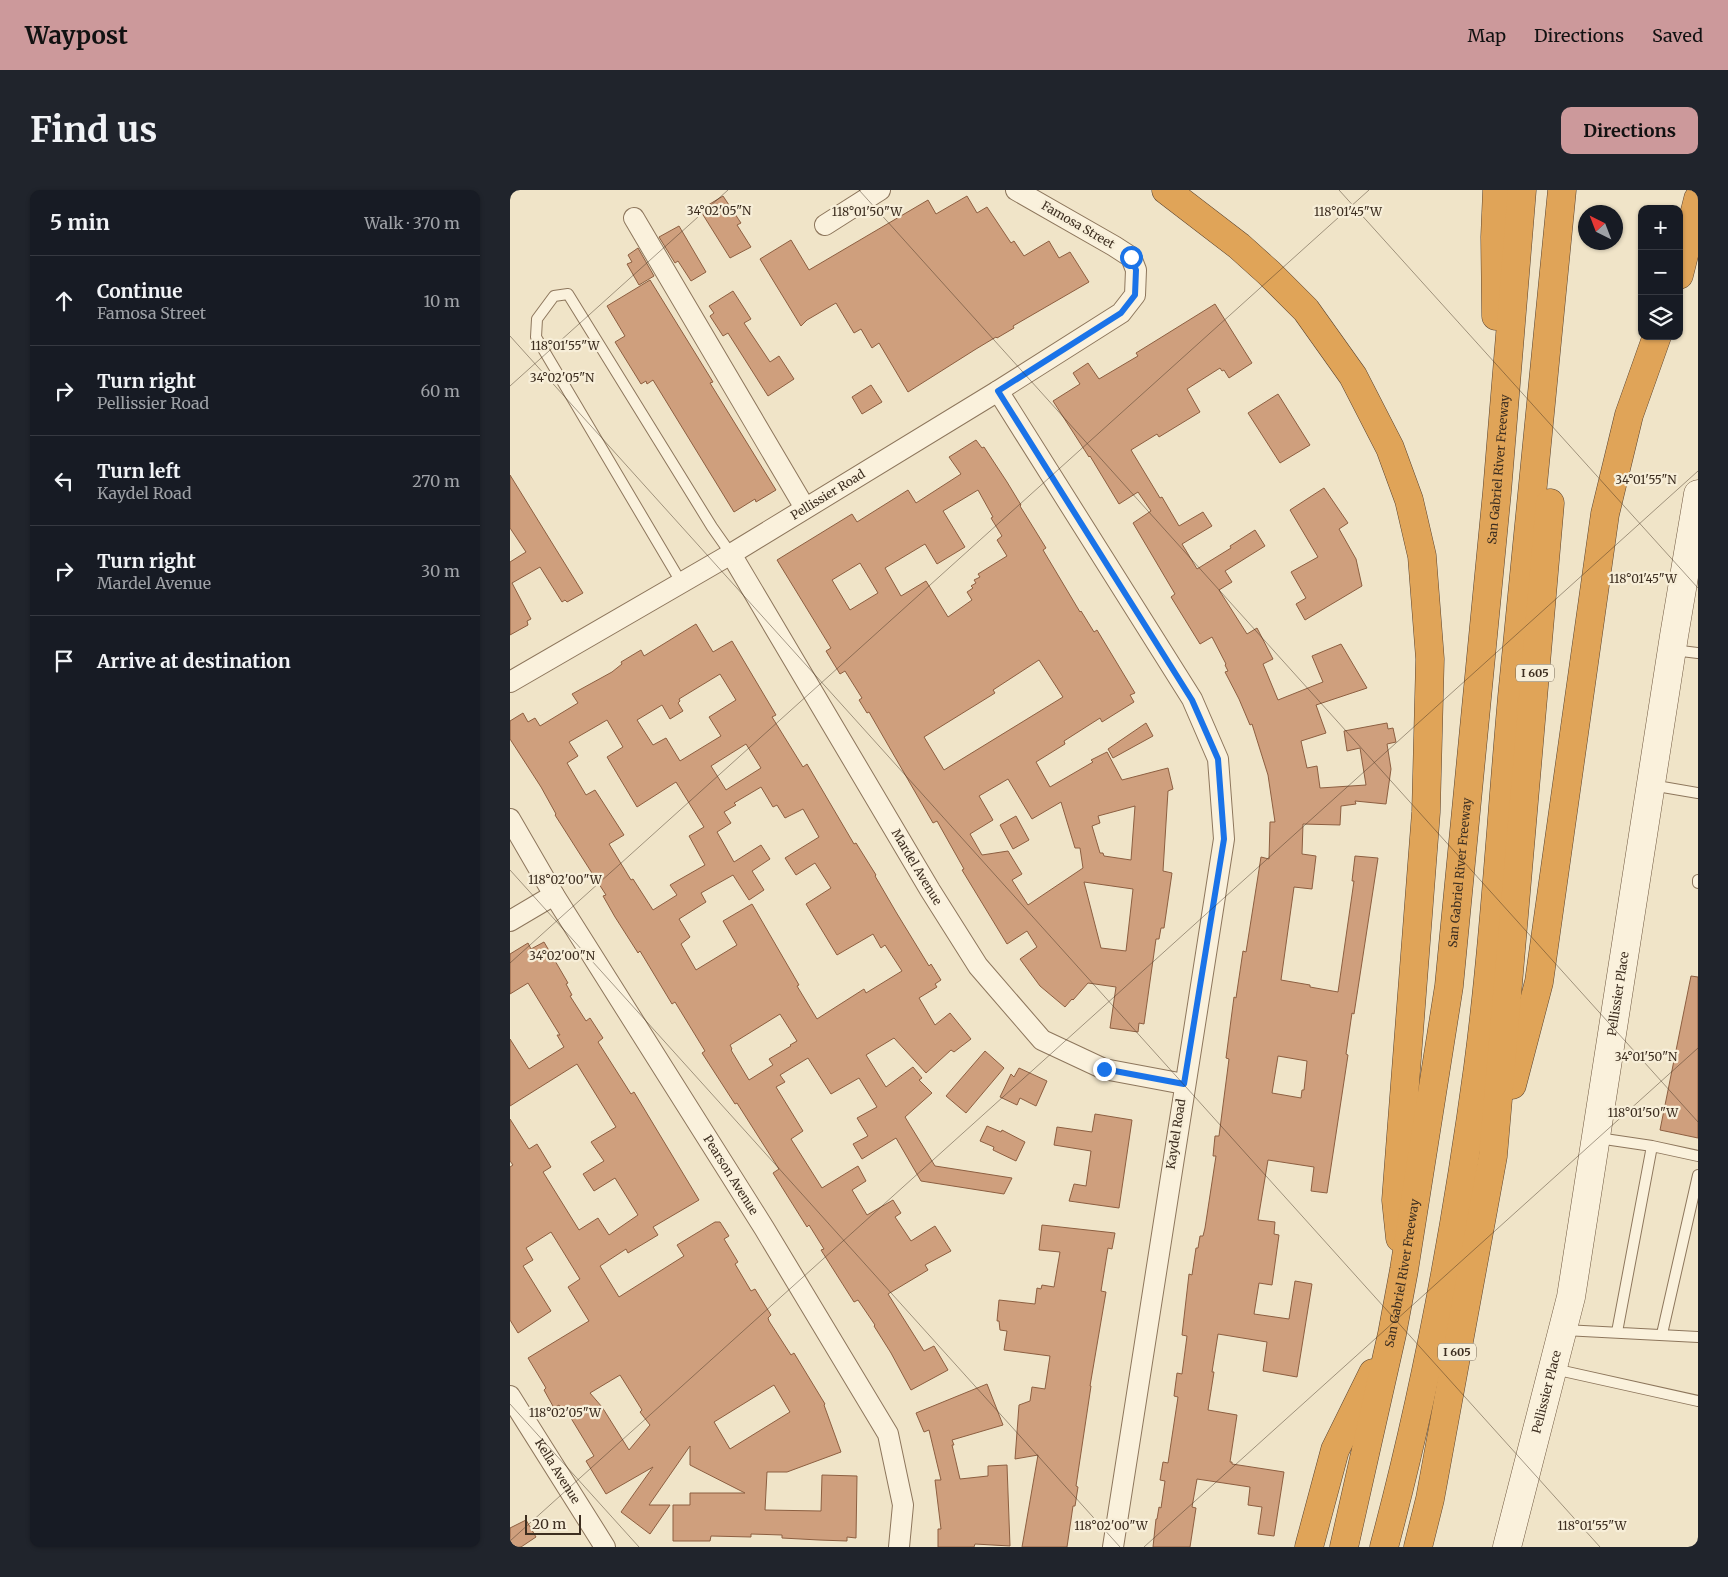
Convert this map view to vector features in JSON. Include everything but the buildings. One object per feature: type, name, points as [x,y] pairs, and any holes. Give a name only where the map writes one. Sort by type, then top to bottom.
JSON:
[{"type":"highway","points":[[1166,190],[1239,246],[1269,273],[1306,310],[1353,376],[1390,448],[1409,500],[1422,556],[1430,658],[1426,812],[1396,1200],[1404,1270]]},
{"type":"highway","points":[[1497,190],[1495,237],[1497,492]]},
{"type":"highway","name":"San Gabriel River Freeway","points":[[1344,1547],[1392,1334],[1404,1270],[1449,986],[1497,492],[1522,190]]},
{"type":"highway","points":[[1370,1547],[1429,1287],[1447,1183],[1479,951],[1544,190]]},
{"type":"highway","points":[[1384,1547],[1408,1456],[1434,1333],[1453,1228],[1478,1067],[1489,968],[1519,620],[1562,190]]},
{"type":"highway","name":"I 605","points":[[1418,1547],[1430,1498],[1492,1156],[1578,190]]},
{"type":"highway","points":[[1683,259],[1698,200]]},
{"type":"highway","points":[[1683,268],[1698,240]]},
{"type":"highway","points":[[1492,1156],[1539,982],[1605,514],[1629,415],[1656,340]]},
{"type":"highway","points":[[1309,1547],[1335,1450],[1392,1334]]},
{"type":"main road","name":"Pellissier Place","points":[[1507,1547],[1571,1297],[1650,785],[1685,652],[1698,494]]},
{"type":"street","points":[[825,225],[880,190]]},
{"type":"street","name":"Famosa Street","points":[[1016,190],[1131,257],[1136,270],[1135,295]]},
{"type":"street","points":[[634,218],[805,508]]},
{"type":"street","name":"Pellissier Road","points":[[510,682],[731,554],[998,391],[1121,313],[1135,295]]},
{"type":"street","name":"Kaydel Road","points":[[998,391],[1192,700],[1218,759],[1224,839],[1112,1547]]},
{"type":"street","name":"Mardel Avenue","points":[[731,554],[930,890],[978,966],[1042,1040],[1104,1069],[1184,1084]]},
{"type":"street","name":"Pearson Avenue","points":[[510,819],[554,895],[764,1228],[888,1434],[903,1505],[899,1547]]},
{"type":"street","points":[[510,921],[554,895]]},
{"type":"street","name":"Kella Avenue","points":[[510,1396],[605,1547]]},
{"type":"lane","points":[[681,582],[536,337],[537,319],[554,296],[568,294],[712,527],[731,554]]},
{"type":"lane","points":[[1650,785],[1698,793]]},
{"type":"lane","points":[[1597,1138],[1652,1146],[1698,1156]]},
{"type":"lane","points":[[1617,1332],[1652,1146]]},
{"type":"lane","points":[[1662,1334],[1698,1175]]},
{"type":"lane","points":[[1563,1330],[1698,1337]]},
{"type":"lane","points":[[1553,1369],[1698,1401]]},
{"type":"route","points":[[1104,1069],[1184,1084],[1224,839],[1218,759],[1192,700],[998,391],[1121,313],[1135,295],[1136,270],[1131,257]]}]
